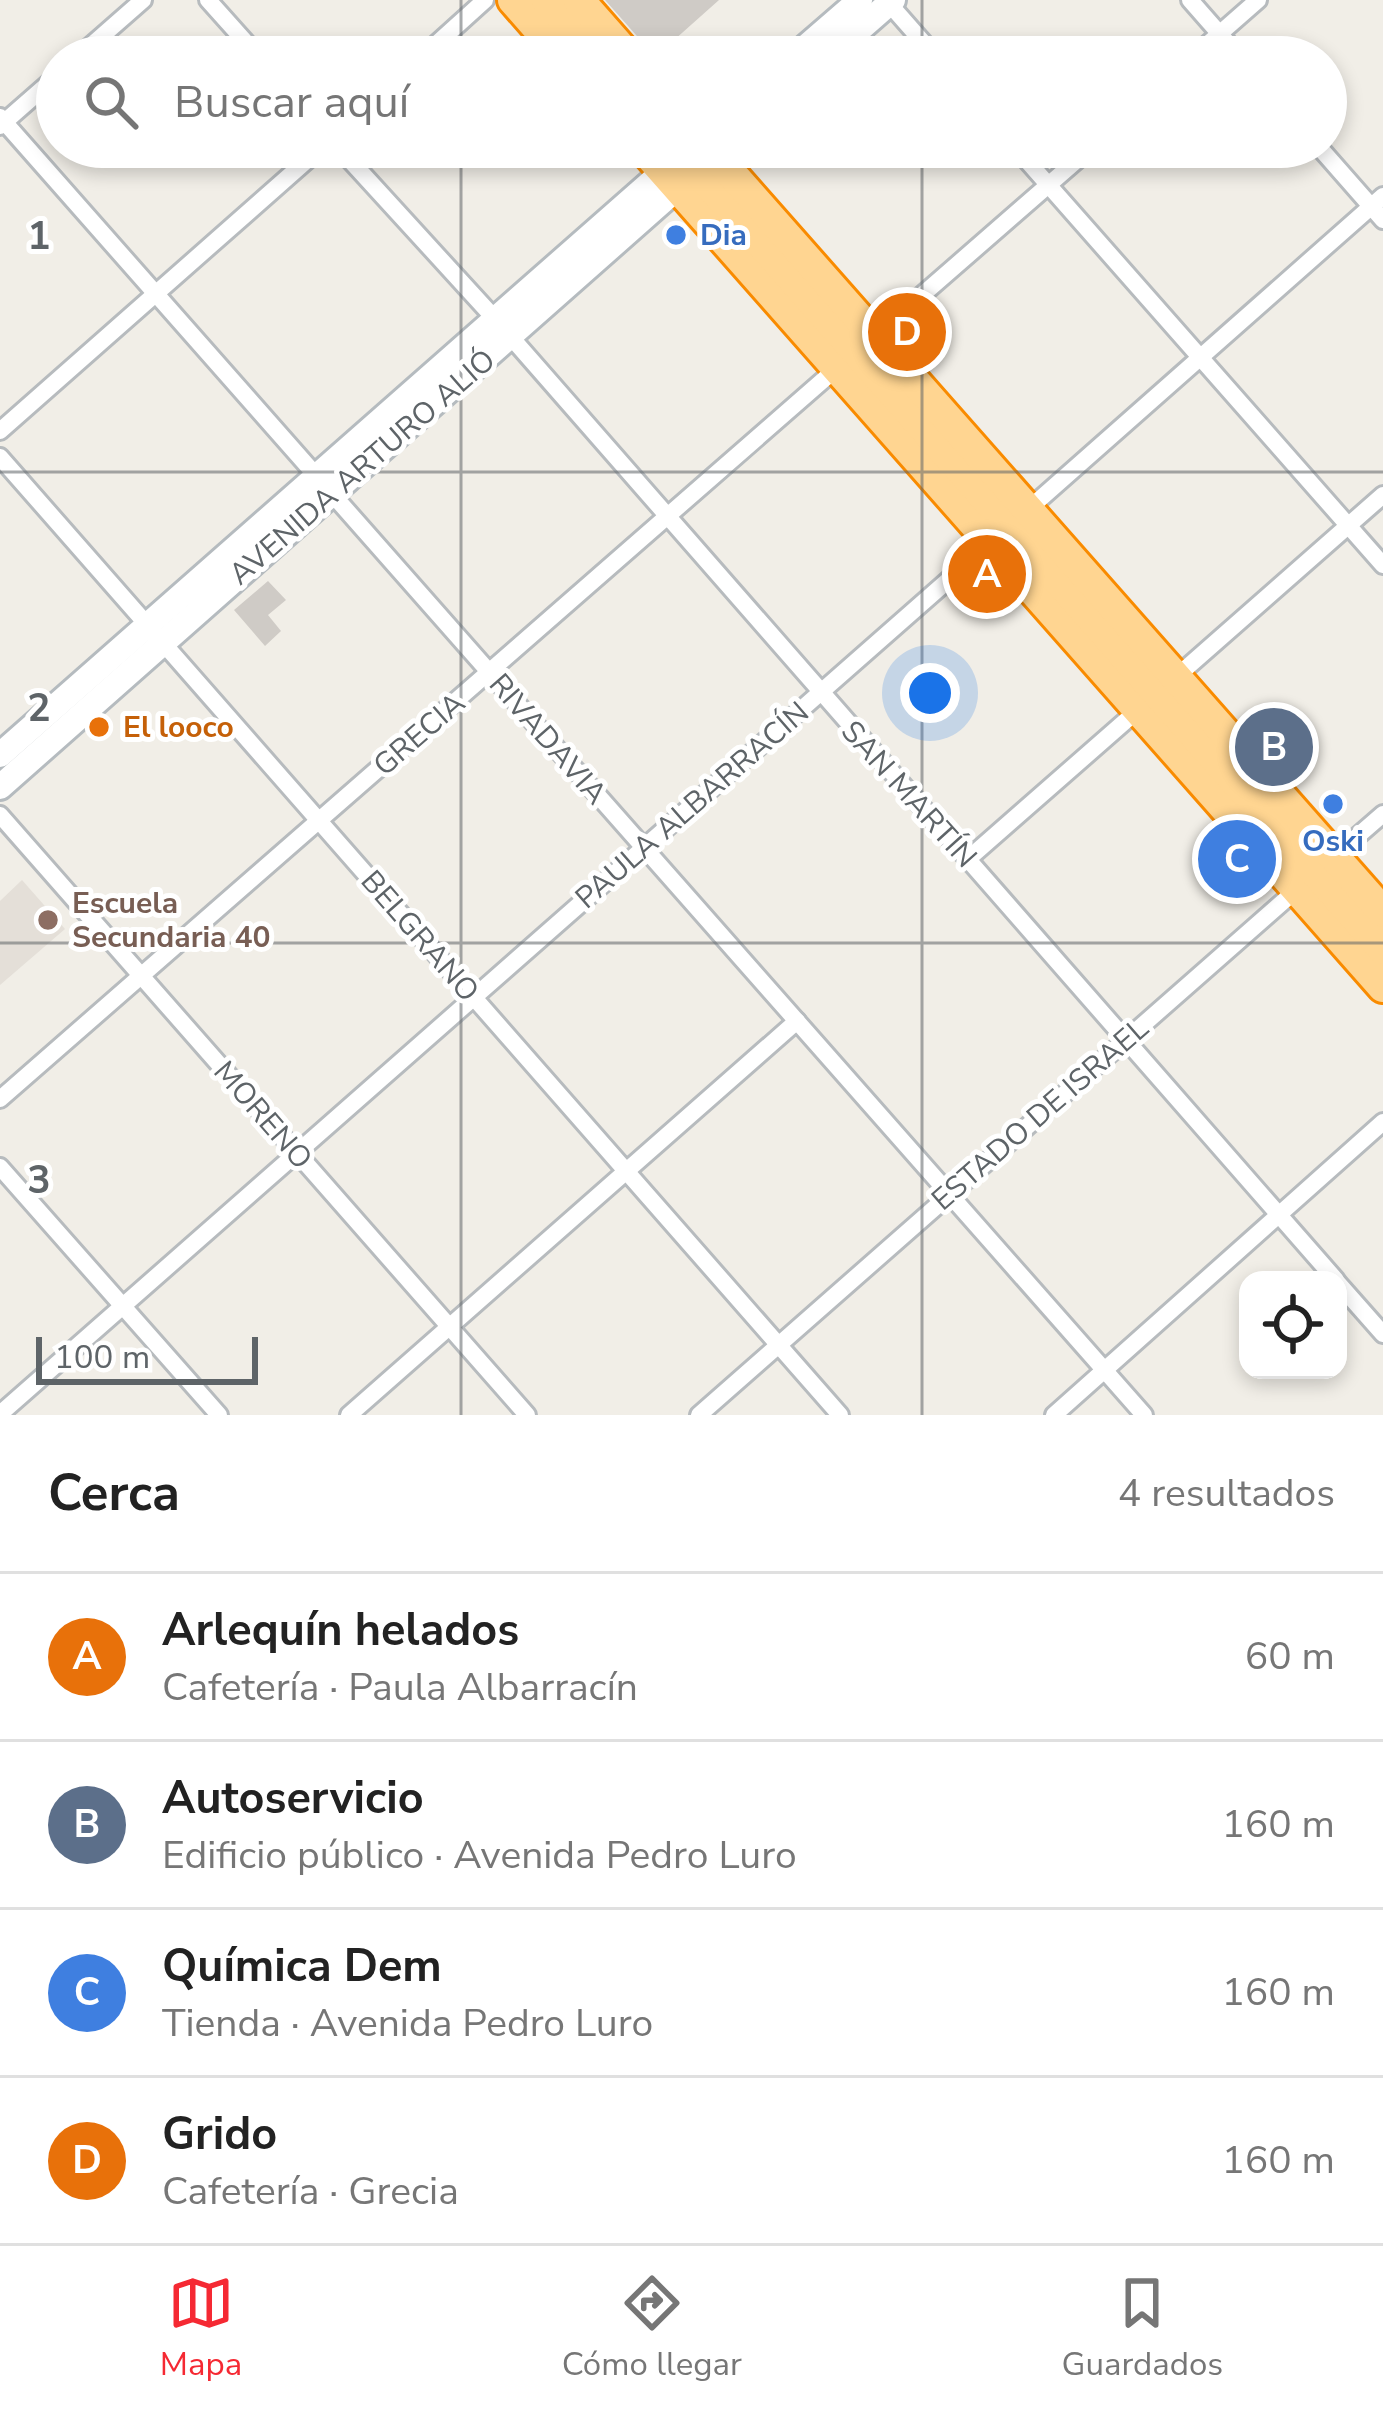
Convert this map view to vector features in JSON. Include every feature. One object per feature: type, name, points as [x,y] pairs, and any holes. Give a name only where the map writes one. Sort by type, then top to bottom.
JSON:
[{"type":"highway","points":[[513,0],[545,36]]},
{"type":"highway","points":[[547,0],[579,36]]},
{"type":"highway","points":[[579,0],[611,36]]},
{"type":"highway","points":[[699,168],[837,368],[1176,677],[1316,873],[1383,987]]},
{"type":"highway","points":[[701,168],[1383,949]]},
{"type":"highway","points":[[702,168],[875,336],[1138,710],[1316,873],[1383,913]]},
{"type":"main road","points":[[818,36],[860,0]]},
{"type":"main road","points":[[851,36],[889,1]]},
{"type":"main road","name":"AVENIDA ARTURO ALIÓ","points":[[0,755],[156,634],[683,168]]},
{"type":"main road","name":"AVENIDA ARTURO ALIÓ","points":[[0,787],[156,634]]},
{"type":"street","points":[[102,36],[143,0]]},
{"type":"street","points":[[208,0],[240,36]]},
{"type":"street","points":[[445,36],[485,0]]},
{"type":"street","points":[[1190,0],[1219,34]]},
{"type":"street","points":[[1217,36],[1258,0]]},
{"type":"street","points":[[889,1],[918,36]]},
{"type":"street","points":[[2,121],[36,93]]},
{"type":"street","name":"RIVADAVIA","points":[[2,121],[36,159]]},
{"type":"street","name":"RIVADAVIA","points":[[44,168],[328,484],[1144,1415]]},
{"type":"street","points":[[0,431],[298,168]]},
{"type":"street","name":"SAN MARTÍN","points":[[357,168],[503,328],[1328,1271]]},
{"type":"street","points":[[1034,168],[1383,565]]},
{"type":"street","points":[[875,336],[1068,168]]},
{"type":"street","points":[[1340,168],[1379,207]]},
{"type":"street","name":"PAULA ALBARRACÍN","points":[[0,1414],[1200,357],[1379,207]]},
{"type":"street","name":"GRECIA","points":[[0,1099],[837,368]]},
{"type":"street","name":"BELGRANO","points":[[0,457],[840,1415]]},
{"type":"street","points":[[1176,677],[1383,494]]},
{"type":"street","points":[[968,860],[1138,710]]},
{"type":"street","name":"MORENO","points":[[0,814],[527,1415]]},
{"type":"street","name":"ESTADO DE ISRAEL","points":[[699,1415],[1383,814]]},
{"type":"street","points":[[350,1415],[797,1021]]},
{"type":"street","points":[[1054,1415],[1383,1122]]},
{"type":"street","points":[[0,1167],[218,1415]]},
{"type":"street","name":"SAN MARTÍN","points":[[1347,1293],[1383,1334]]},
{"type":"shaded area","points":[[22,880],[65,929],[0,985],[0,901]]},
{"type":"building","points":[[605,0],[719,0],[679,36],[637,36]]},
{"type":"building","points":[[268,581],[286,600],[268,615],[281,631],[265,646],[234,610]]},
{"type":"place","name":"Dia","points":[[676,235]]},
{"type":"place","name":"Grido","points":[[907,332]]},
{"type":"place","name":"Arlequín helados","points":[[987,574]]},
{"type":"place","name":"El looco","points":[[99,727]]},
{"type":"place","name":"Autoservicio","points":[[1274,747]]},
{"type":"place","name":"Oski","points":[[1333,804]]},
{"type":"place","name":"Química Dem","points":[[1237,859]]},
{"type":"place","name":"Escuela Secundaria 40","points":[[48,920]]}]
